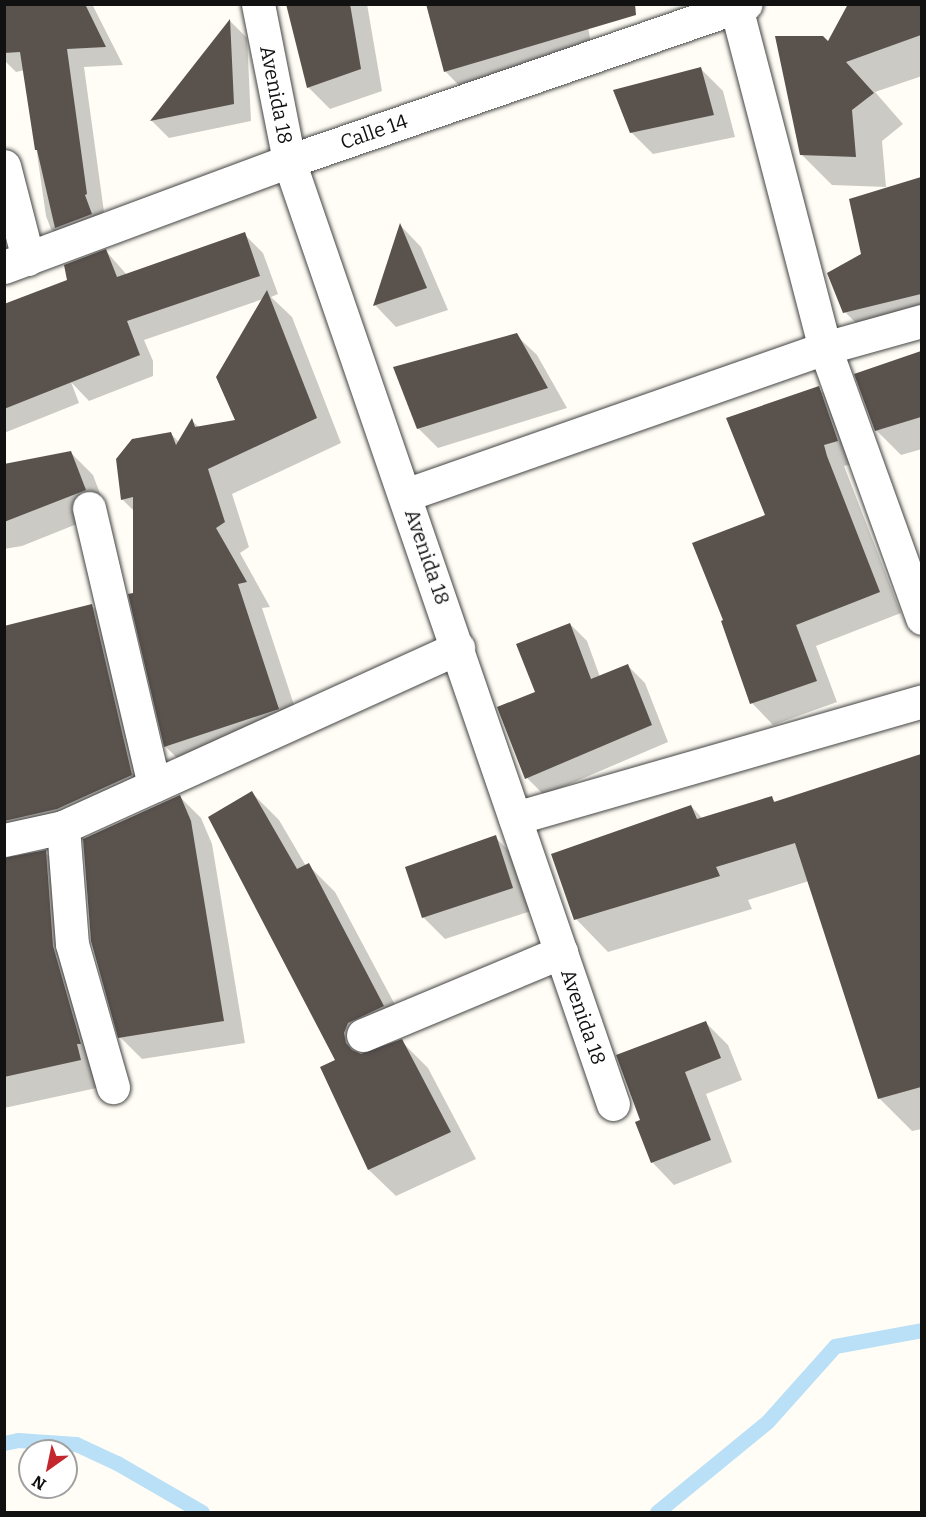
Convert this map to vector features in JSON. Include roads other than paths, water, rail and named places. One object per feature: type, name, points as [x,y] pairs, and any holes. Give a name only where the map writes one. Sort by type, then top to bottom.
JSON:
[{"type":"street","name":"Avenida 18","points":[[258,4],[289,161],[613,1104]]},
{"type":"street","name":"Calle 14","points":[[16,263],[289,161],[741,6]]},
{"type":"street","points":[[741,6],[825,348],[921,618]]},
{"type":"street","points":[[4,166],[16,263]]},
{"type":"street","points":[[405,495],[825,348],[921,321]]},
{"type":"street","points":[[89,508],[154,786]]},
{"type":"street","points":[[4,840],[63,827],[458,648]]},
{"type":"street","points":[[515,818],[921,701]]},
{"type":"street","points":[[63,827],[72,944],[113,1087]]},
{"type":"street","points":[[363,1035],[561,952]]},
{"type":"waterway","points":[[657,1512],[767,1422],[835,1346],[922,1330]]},
{"type":"waterway","points":[[4,1443],[18,1440],[76,1444],[117,1463],[202,1512]]}]
